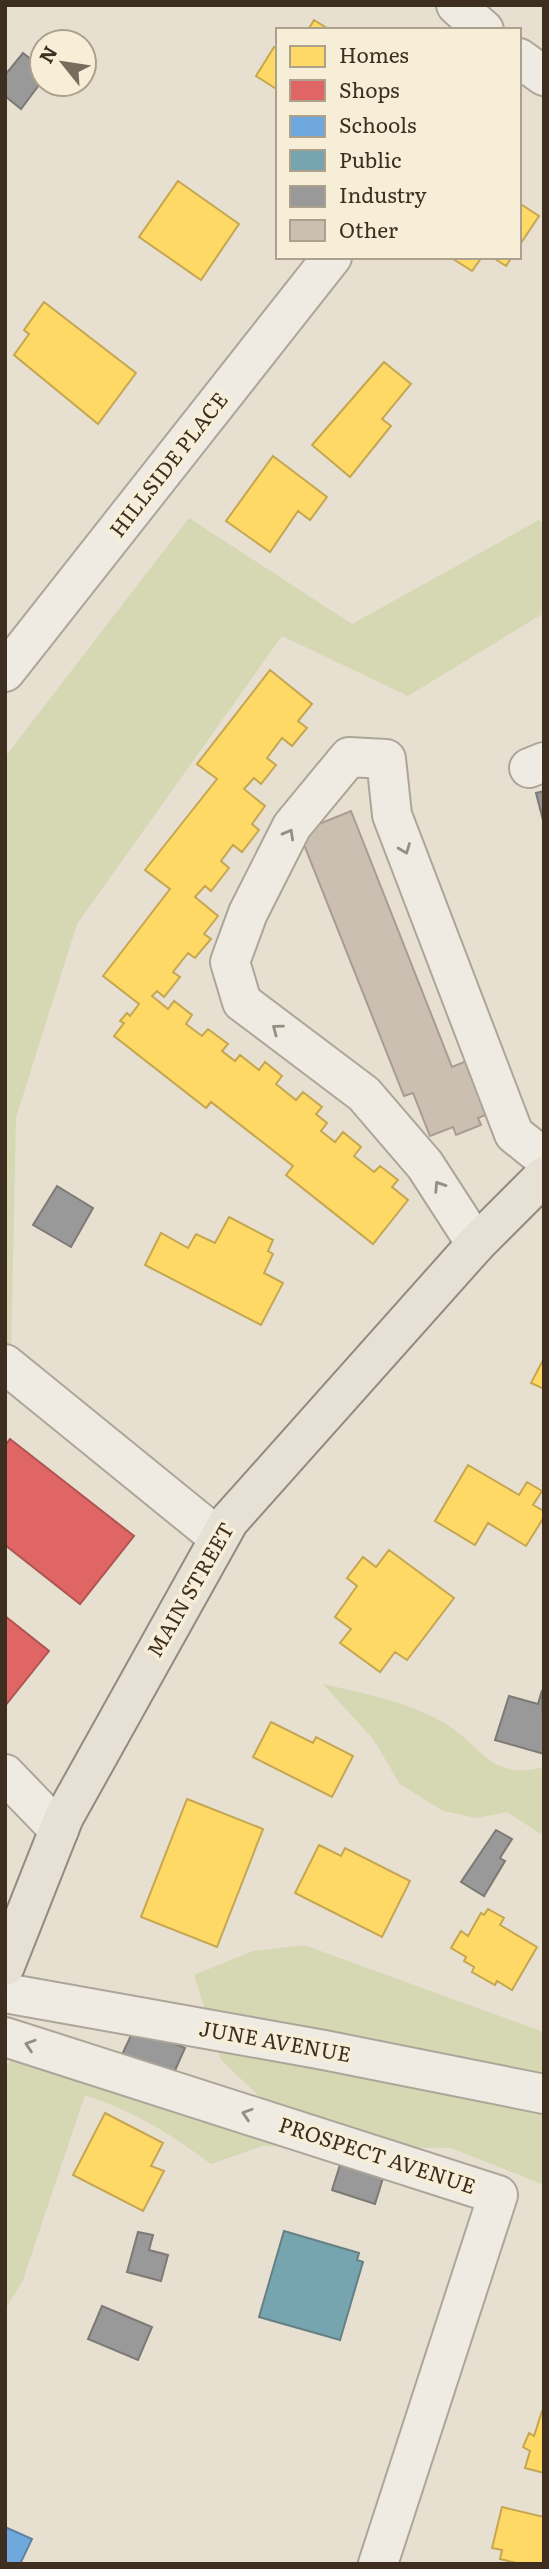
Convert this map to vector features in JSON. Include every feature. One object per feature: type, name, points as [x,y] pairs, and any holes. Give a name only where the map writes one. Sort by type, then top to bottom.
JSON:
[{"type":"main road","name":"MAIN STREET","points":[[5,1966],[58,1830],[229,1521],[476,1244],[544,1176]]},
{"type":"street","points":[[456,5],[482,28]]},
{"type":"street","points":[[521,59],[544,76]]},
{"type":"street","name":"HILLSIDE PLACE","points":[[5,672],[330,259]]},
{"type":"street","points":[[476,1244],[425,1165],[364,1094],[242,1002],[230,962],[248,913],[292,826],[349,757],[386,759],[392,815],[514,1134],[544,1158]]},
{"type":"street","points":[[5,1364],[219,1538]]},
{"type":"street","points":[[5,1774],[58,1830]]},
{"type":"street","name":"JUNE AVENUE","points":[[5,1993],[324,2050],[544,2094]]},
{"type":"street","name":"PROSPECT AVENUE","points":[[5,2037],[498,2194],[377,2564]]},
{"type":"green space","points":[[189,518],[352,624],[539,520],[544,524],[544,613],[408,696],[282,636],[77,924],[16,1118],[11,1354],[5,1350],[5,757]]},
{"type":"green space","points":[[323,1684],[386,1699],[432,1716],[459,1733],[499,1766],[526,1770],[544,1767],[544,1836],[507,1812],[476,1818],[443,1811],[400,1784],[373,1739]]},
{"type":"green space","points":[[304,1945],[544,2032],[544,2185],[451,2148],[263,2146],[211,2164],[151,2124],[85,2095],[23,2280],[5,2310],[5,2070],[10,2061],[126,2088],[263,2100],[221,2060],[194,1975],[253,1951]]},
{"type":"building: Homes","points":[[314,20],[327,28],[309,28]]},
{"type":"building: Homes","points":[[274,47],[276,48],[276,89],[256,76]]},
{"type":"building: Homes","points":[[178,181],[239,224],[201,280],[139,237]]},
{"type":"building: Homes","points":[[521,204],[539,216],[521,243]]},
{"type":"building: Homes","points":[[453,259],[481,259],[472,271]]},
{"type":"building: Homes","points":[[495,259],[511,259],[506,266]]},
{"type":"building: Homes","points":[[44,302],[136,373],[98,424],[14,355],[29,334],[24,330]]},
{"type":"building: Homes","points":[[384,362],[411,384],[382,419],[391,426],[350,477],[312,445]]},
{"type":"building: Homes","points":[[273,456],[327,497],[310,520],[298,511],[270,552],[226,521]]},
{"type":"building: Homes","points":[[270,670],[312,704],[298,721],[307,728],[292,746],[282,738],[267,758],[276,765],[261,784],[254,778],[244,789],[265,806],[252,824],[259,830],[242,852],[233,845],[221,861],[229,868],[211,891],[205,886],[195,897],[218,916],[204,934],[211,939],[195,958],[188,953],[173,972],[180,977],[164,997],[157,991],[152,996],[168,1009],[174,1001],[192,1015],[186,1024],[202,1036],[208,1029],[228,1044],[222,1051],[235,1061],[240,1055],[259,1070],[265,1062],[282,1076],[276,1084],[296,1100],[303,1092],[322,1107],[316,1114],[327,1123],[321,1131],[335,1142],[343,1132],[361,1147],[354,1156],[374,1172],[380,1166],[398,1180],[392,1187],[408,1200],[373,1244],[286,1175],[293,1166],[211,1102],[206,1108],[114,1036],[124,1023],[120,1021],[127,1013],[130,1016],[139,1004],[103,976],[170,889],[145,870],[217,779],[197,764]]},
{"type":"building: Homes","points":[[229,1217],[273,1240],[268,1251],[273,1254],[264,1273],[283,1283],[261,1325],[145,1265],[161,1233],[188,1248],[196,1234],[215,1243]]},
{"type":"building: Homes","points":[[544,1358],[544,1389],[531,1383]]},
{"type":"building: Homes","points":[[468,1465],[519,1495],[527,1482],[542,1491],[533,1505],[544,1511],[544,1517],[526,1546],[488,1523],[475,1545],[435,1521]]},
{"type":"building: Homes","points":[[389,1550],[454,1598],[407,1660],[395,1652],[380,1672],[340,1643],[351,1629],[335,1617],[357,1586],[347,1578],[363,1557],[376,1567]]},
{"type":"building: Homes","points":[[271,1722],[313,1743],[316,1737],[353,1756],[332,1797],[253,1757]]},
{"type":"building: Homes","points":[[187,1799],[263,1829],[217,1947],[141,1917]]},
{"type":"building: Homes","points":[[319,1845],[341,1856],[345,1848],[410,1881],[382,1937],[295,1893]]},
{"type":"building: Homes","points":[[488,1909],[504,1918],[500,1925],[537,1947],[512,1990],[497,1981],[495,1985],[472,1972],[474,1967],[464,1961],[466,1957],[451,1948],[461,1931],[468,1936],[481,1913],[484,1915]]},
{"type":"building: Homes","points":[[105,2113],[163,2143],[151,2166],[164,2171],[143,2211],[73,2175]]},
{"type":"building: Homes","points":[[542,2411],[544,2473],[525,2468],[530,2451],[523,2447],[529,2433],[534,2436]]},
{"type":"building: Homes","points":[[502,2507],[544,2517],[544,2564],[521,2564],[500,2559],[502,2550],[492,2548]]},
{"type":"building: Shops","points":[[10,1439],[134,1536],[80,1604],[5,1545],[5,1446]]},
{"type":"building: Shops","points":[[5,1616],[49,1651],[5,1706]]},
{"type":"building: Schools","points":[[5,2527],[32,2539],[20,2564],[5,2564]]},
{"type":"building: Public","points":[[284,2231],[359,2253],[357,2260],[363,2262],[340,2340],[259,2317]]},
{"type":"building: Industry","points":[[23,53],[28,57],[29,98],[21,109],[5,96],[5,75]]},
{"type":"building: Industry","points":[[544,791],[544,824],[536,793]]},
{"type":"building: Industry","points":[[57,1186],[93,1208],[71,1247],[33,1225]]},
{"type":"building: Industry","points":[[542,1690],[544,1754],[495,1740],[509,1696],[538,1704]]},
{"type":"building: Industry","points":[[496,1830],[512,1839],[500,1858],[505,1861],[484,1896],[461,1882]]},
{"type":"building: Industry","points":[[135,2027],[185,2048],[169,2084],[119,2061]]},
{"type":"building: Industry","points":[[340,2165],[383,2178],[375,2204],[332,2190]]},
{"type":"building: Industry","points":[[138,2232],[153,2235],[149,2250],[168,2255],[161,2281],[127,2272]]},
{"type":"building: Industry","points":[[102,2306],[152,2327],[138,2360],[88,2339]]},
{"type":"building: Other","points":[[351,811],[452,1067],[469,1060],[490,1113],[478,1118],[481,1125],[456,1135],[453,1127],[430,1136],[413,1093],[404,1096],[299,832]]}]
